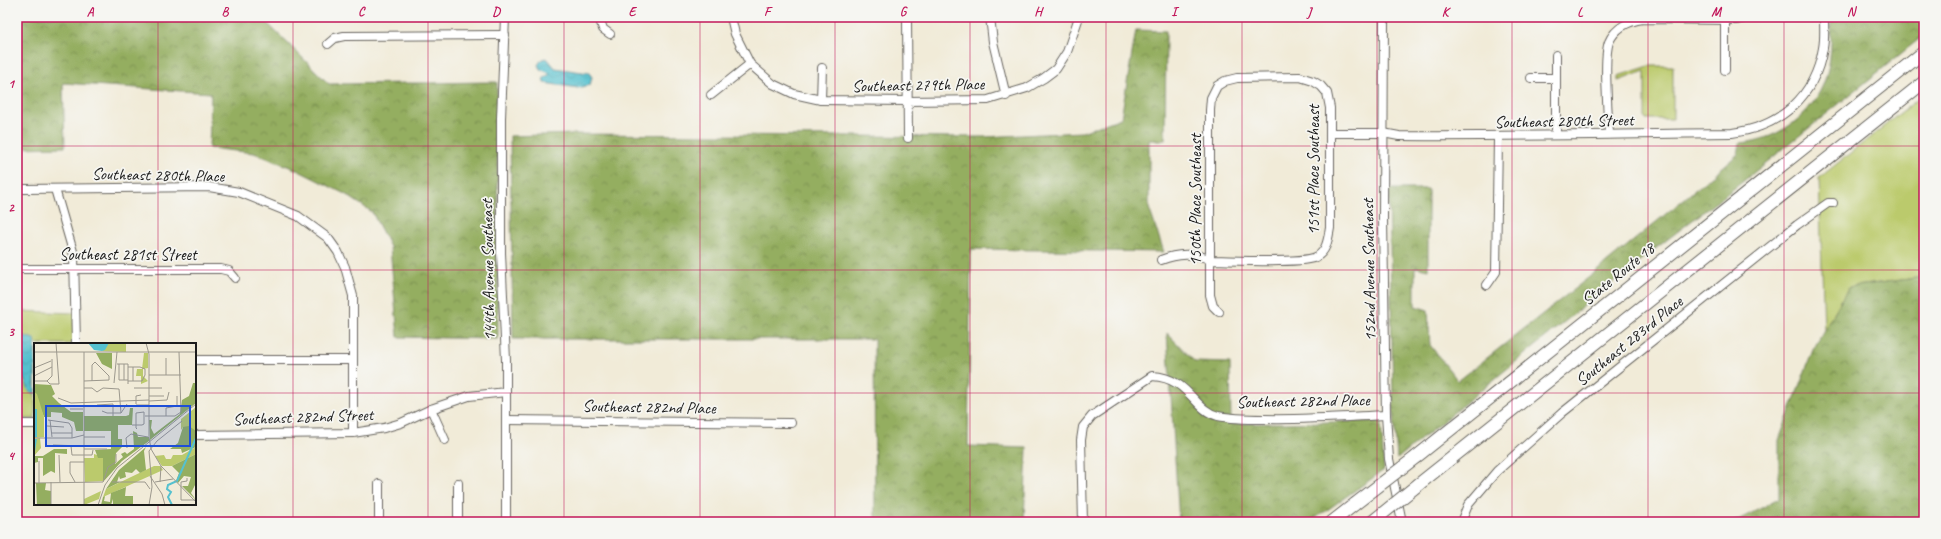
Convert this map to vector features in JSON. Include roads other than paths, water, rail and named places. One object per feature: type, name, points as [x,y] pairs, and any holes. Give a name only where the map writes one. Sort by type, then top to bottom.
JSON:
[{"type":"highway","name":"State Route 18","points":[[1332,522],[1416,457],[1924,52]]},
{"type":"highway","points":[[1372,522],[1924,82]]},
{"type":"street","name":"144th Avenue Southeast","points":[[505,17],[501,118],[501,253],[506,392],[506,522]]},
{"type":"street","points":[[599,17],[603,29],[610,34]]},
{"type":"street","points":[[711,95],[750,64],[735,34],[731,17]]},
{"type":"street","points":[[906,17],[908,138]]},
{"type":"street","points":[[990,17],[993,42],[1006,96]]},
{"type":"street","name":"Southeast 279th Place","points":[[750,64],[773,84],[794,94],[821,100],[988,100],[1006,96],[1027,88],[1056,69],[1068,52],[1076,31],[1079,17]]},
{"type":"street","name":"152nd Avenue Southeast","points":[[1384,17],[1383,133],[1386,415],[1389,459],[1402,522]]},
{"type":"street","points":[[1609,134],[1607,50],[1613,34],[1620,28],[1635,20],[1643,19],[1737,20],[1749,17]]},
{"type":"street","name":"Southeast 280th Street","points":[[1330,133],[1383,133],[1399,136],[1498,138],[1556,134],[1732,133],[1751,131],[1779,118],[1793,107],[1804,94],[1814,78],[1821,60],[1824,46],[1824,17]]},
{"type":"street","points":[[1725,20],[1726,70]]},
{"type":"street","points":[[328,44],[335,38],[344,36],[505,35]]},
{"type":"street","points":[[1556,55],[1556,134]]},
{"type":"street","points":[[821,100],[822,68]]},
{"type":"street","name":"150th Place Southeast","points":[[1219,312],[1213,306],[1210,298],[1210,110],[1212,98],[1217,86],[1225,80],[1237,78],[1300,77],[1313,80],[1321,86]]},
{"type":"street","points":[[1531,78],[1556,78]]},
{"type":"street","name":"151st Place Southeast","points":[[1210,260],[1297,260],[1316,257],[1328,243],[1330,228],[1330,108],[1327,93],[1321,86]]},
{"type":"street","points":[[1487,285],[1496,272],[1498,138]]},
{"type":"street","name":"Southeast 280th Place","points":[[23,189],[210,188],[240,192],[298,216],[328,238],[338,252],[345,267],[353,296],[353,433]]},
{"type":"street","points":[[56,189],[74,255],[76,343]]},
{"type":"street","name":"Southeast 283rd Place","points":[[1461,522],[1468,505],[1497,471],[1562,413],[1797,225],[1828,203],[1833,203]]},
{"type":"street","points":[[1161,260],[1170,256],[1202,255],[1210,260]]},
{"type":"street","name":"Southeast 281st Street","points":[[17,269],[221,269],[229,272],[235,278]]},
{"type":"street","points":[[196,360],[352,360]]},
{"type":"street","name":"Southeast 282nd Place","points":[[1083,522],[1081,440],[1083,427],[1092,416],[1152,376],[1169,379],[1181,385],[1205,408],[1216,416],[1234,418],[1284,419],[1386,415]]},
{"type":"street","name":"Southeast 282nd Street","points":[[196,435],[353,433],[384,428],[401,423],[431,409],[469,396],[506,392]]},
{"type":"street","points":[[431,409],[445,440]]},
{"type":"street","name":"Southeast 282nd Place","points":[[506,420],[792,423]]},
{"type":"street","points":[[17,424],[34,424]]},
{"type":"street","points":[[458,483],[458,522]]},
{"type":"street","points":[[379,522],[380,484]]},
{"type":"water","points":[[547,58],[555,68],[589,73],[592,77],[590,85],[578,88],[544,83],[543,79],[549,75],[549,73],[540,69],[538,65],[542,59]]},
{"type":"water","points":[[17,334],[34,339],[34,394],[29,391],[17,362]]}]
